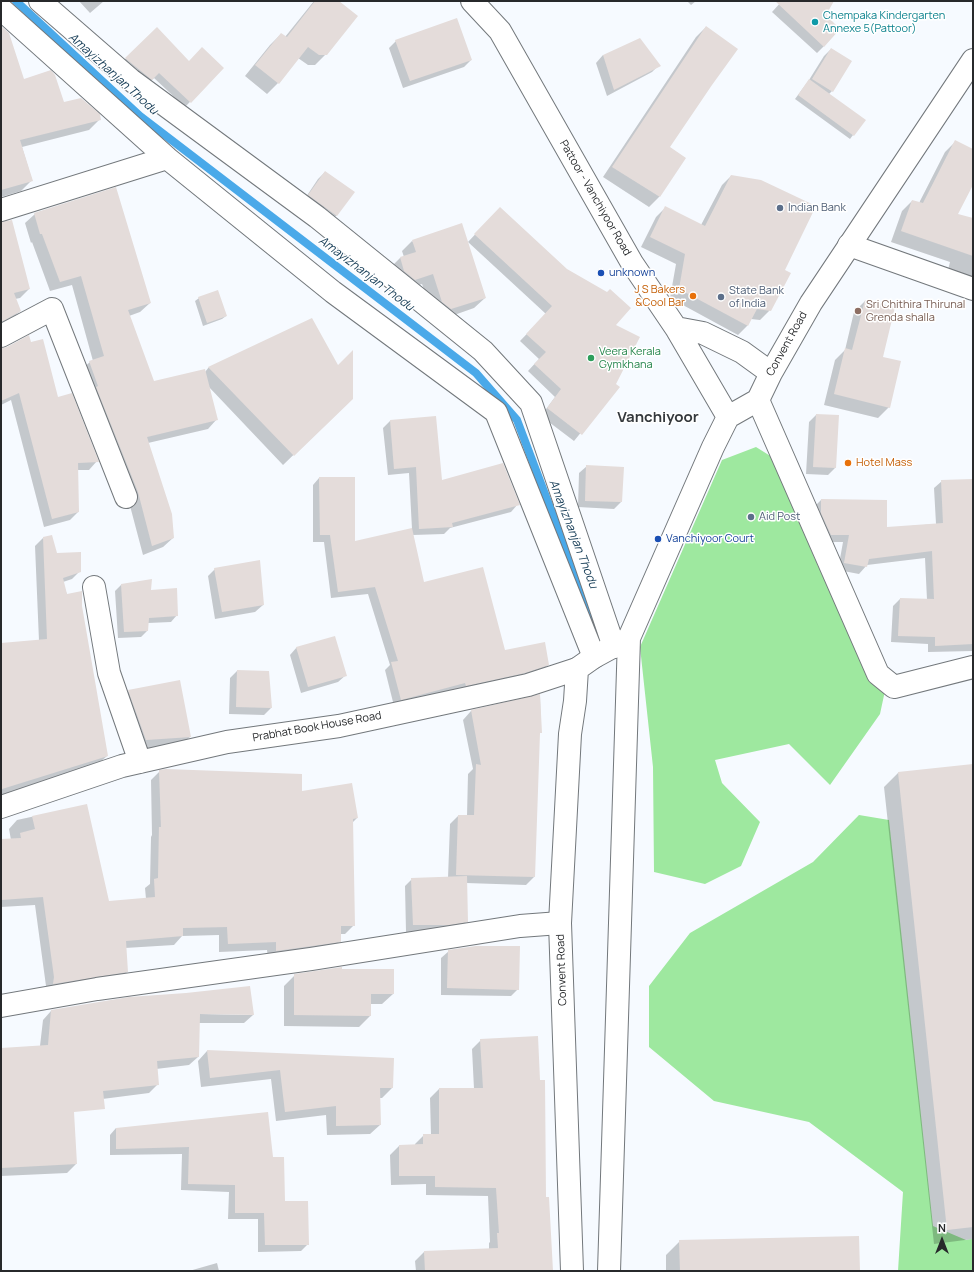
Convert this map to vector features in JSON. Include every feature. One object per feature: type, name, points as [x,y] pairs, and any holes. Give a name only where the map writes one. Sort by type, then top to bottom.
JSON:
[{"type":"street","points":[[40,1],[131,80],[317,217],[483,351],[530,403],[621,642],[609,1271]]},
{"type":"street","name":"Pattoor - Vanchiyoor Road","points":[[472,1],[500,31],[632,263],[676,328],[728,417]]},
{"type":"street","points":[[1,10],[167,158],[334,292],[496,412],[594,657]]},
{"type":"street","name":"Convent Road","points":[[758,400],[771,372],[811,303],[973,60]]},
{"type":"street","points":[[1,210],[167,158]]},
{"type":"street","points":[[849,245],[973,289]]},
{"type":"street","points":[[1,336],[52,309],[126,497]]},
{"type":"street","points":[[676,328],[703,332],[742,352],[771,372]]},
{"type":"street","points":[[621,642],[728,417],[758,400],[878,674],[894,686],[973,667]]},
{"type":"street","points":[[94,587],[109,673],[140,762]]},
{"type":"street","name":"Prabhat Book House Road","points":[[1,807],[122,766],[227,742],[339,726],[528,685],[577,669],[594,657],[621,642]]},
{"type":"street","name":"Convent Road","points":[[572,1271],[560,923],[570,734],[575,701],[577,669]]},
{"type":"street","points":[[1,1006],[97,989],[311,959],[520,926],[560,923]]},
{"type":"green space","points":[[756,447],[772,457],[818,566],[889,672],[880,714],[830,785],[789,744],[715,760],[722,783],[760,822],[741,866],[705,884],[654,872],[653,767],[640,647],[722,460]]},
{"type":"green space","points":[[859,815],[889,820],[933,1226],[966,1240],[973,1239],[973,1271],[898,1271],[903,1192],[809,1122],[714,1101],[649,1047],[649,986],[690,933],[813,862]]},
{"type":"building","points":[[315,1],[339,1],[358,16],[327,55],[319,55],[308,47],[279,84],[255,65],[281,33],[287,37]]},
{"type":"building","name":"Chempaka Kindergarten Annexe 5(Pattoor)","points":[[775,1],[834,1],[826,15],[840,29],[824,47]]},
{"type":"building","points":[[457,18],[472,60],[410,81],[395,40]]},
{"type":"building","points":[[1,26],[9,33],[24,79],[51,70],[55,75],[64,102],[81,98],[100,114],[101,120],[20,140],[33,181],[1,190]]},
{"type":"building","points":[[706,26],[738,49],[670,147],[686,158],[660,197],[612,167]]},
{"type":"building","points":[[157,27],[189,61],[202,47],[224,68],[191,103],[159,73],[152,80],[125,58]]},
{"type":"building","points":[[640,38],[661,66],[614,90],[603,55]]},
{"type":"building","points":[[831,48],[852,61],[833,92],[812,79]]},
{"type":"building","points":[[809,79],[866,120],[854,136],[798,95]]},
{"type":"building","points":[[955,140],[973,149],[973,185],[958,214],[973,218],[973,256],[901,231],[912,200],[923,203]]},
{"type":"building","points":[[325,171],[355,192],[337,216],[308,195]]},
{"type":"building","points":[[731,175],[761,180],[816,206],[785,270],[791,273],[771,311],[757,309],[748,326],[679,289],[685,254],[650,237],[665,206],[705,226]]},
{"type":"building","points":[[116,187],[151,303],[128,310],[154,381],[205,369],[218,420],[147,437],[172,514],[174,538],[152,546],[138,492],[96,387],[98,386],[89,361],[104,356],[81,276],[60,282],[42,234],[40,234],[34,213]]},
{"type":"building","points":[[500,207],[567,269],[607,292],[610,289],[631,308],[616,325],[640,337],[616,384],[620,387],[582,435],[547,408],[561,389],[534,364],[546,352],[526,334],[552,306],[474,234]]},
{"type":"building","points":[[12,220],[30,289],[14,293],[21,311],[1,322],[1,222]]},
{"type":"building","points":[[462,223],[486,298],[451,309],[442,302],[433,274],[415,280],[404,271],[400,257],[416,252],[412,240]]},
{"type":"building","points":[[218,290],[227,316],[207,323],[198,297]]},
{"type":"building","points":[[865,300],[895,307],[883,357],[901,361],[890,408],[834,394],[845,348],[852,350]]},
{"type":"building","points":[[312,318],[338,365],[353,350],[353,399],[294,456],[208,367]]},
{"type":"building","points":[[29,335],[31,342],[43,339],[58,397],[72,393],[99,462],[78,463],[79,512],[52,519],[19,393],[1,401],[1,348],[7,347]]},
{"type":"building","points":[[816,414],[839,415],[836,468],[813,467]]},
{"type":"building","points":[[436,416],[442,480],[503,463],[520,505],[452,523],[453,527],[419,529],[416,467],[394,469],[390,420]]},
{"type":"building","points":[[586,465],[624,467],[622,502],[585,501]]},
{"type":"building","points":[[319,477],[355,477],[355,541],[412,528],[424,582],[483,567],[505,650],[545,642],[549,665],[525,673],[466,686],[465,683],[401,700],[391,662],[398,661],[375,587],[338,592],[330,535],[320,535]]},
{"type":"building","points":[[973,479],[973,644],[935,646],[935,637],[898,636],[900,598],[934,599],[932,551],[869,559],[867,567],[844,563],[849,535],[831,535],[821,513],[821,499],[887,500],[887,527],[943,523],[941,480]]},
{"type":"building","points":[[52,535],[57,553],[81,552],[81,572],[63,578],[67,594],[82,591],[82,606],[108,756],[2,789],[1,643],[47,639],[43,537]]},
{"type":"building","points":[[260,560],[264,605],[222,612],[214,568]]},
{"type":"building","points":[[152,579],[151,590],[177,588],[178,616],[149,618],[148,631],[124,632],[121,584]]},
{"type":"building","points":[[335,636],[347,676],[308,687],[296,647]]},
{"type":"building","points":[[237,670],[269,671],[272,708],[236,707]]},
{"type":"building","points":[[180,680],[191,737],[146,740],[128,690]]},
{"type":"building","points":[[540,694],[542,733],[540,733],[535,877],[456,875],[458,815],[474,815],[476,764],[481,765],[471,710]]},
{"type":"building","points":[[973,764],[973,1227],[947,1230],[898,772]]},
{"type":"building","points":[[159,770],[302,774],[302,791],[352,783],[358,818],[353,819],[355,926],[341,926],[341,942],[276,951],[276,942],[228,944],[227,927],[183,928],[183,936],[126,941],[128,972],[53,984],[54,977],[43,897],[1,900],[1,839],[21,838],[20,833],[35,829],[32,816],[87,804],[109,901],[155,897],[154,879],[158,878],[159,827],[161,827]]},
{"type":"building","points":[[467,876],[468,922],[449,925],[413,925],[411,878]]},
{"type":"building","points":[[476,946],[520,946],[519,990],[447,988],[448,950]]},
{"type":"building","points":[[342,967],[342,969],[394,969],[394,994],[371,994],[371,1016],[294,1015],[294,974]]},
{"type":"building","points":[[250,986],[254,1015],[200,1014],[199,1057],[157,1061],[159,1085],[103,1091],[105,1109],[74,1112],[77,1164],[1,1168],[1,1048],[48,1045],[51,1010],[129,997]]},
{"type":"building","points":[[538,1036],[540,1080],[545,1080],[546,1197],[549,1197],[553,1271],[425,1271],[424,1251],[498,1248],[497,1233],[499,1233],[496,1188],[435,1187],[435,1176],[399,1176],[399,1145],[423,1144],[423,1134],[439,1134],[439,1088],[483,1088],[480,1039]]},
{"type":"building","points":[[207,1050],[394,1058],[393,1088],[380,1088],[381,1125],[336,1126],[336,1106],[285,1112],[280,1070],[210,1078]]},
{"type":"building","points":[[268,1112],[273,1157],[284,1157],[285,1201],[308,1201],[309,1245],[265,1245],[264,1213],[235,1213],[235,1185],[188,1184],[189,1147],[116,1149],[116,1128]]},
{"type":"building","points":[[859,1236],[860,1271],[680,1271],[679,1240]]},
{"type":"waterway","name":"Amayizhanjan Thodu","points":[[16,1],[140,116],[476,373],[517,420],[600,640]]},
{"type":"place","name":"Chempaka Kindergarten Annexe 5(Pattoor)","points":[[815,22]]},
{"type":"place","name":"Indian Bank","points":[[780,208]]},
{"type":"place","name":"unknown","points":[[601,273]]},
{"type":"place","name":"J S Bakers &Cool Bar","points":[[693,296]]},
{"type":"place","name":"State Bank of India","points":[[721,297]]},
{"type":"place","name":"Sri Chithira Thirunal Grenda shalla","points":[[858,311]]},
{"type":"place","name":"Veera Kerala Gymkhana","points":[[591,358]]},
{"type":"place","name":"Hotel Mass","points":[[848,463]]},
{"type":"place","name":"Aid Post","points":[[751,517]]},
{"type":"place","name":"Vanchiyoor Court","points":[[658,539]]},
{"type":"district","name":"Vanchiyoor","points":[[658,418]]}]
